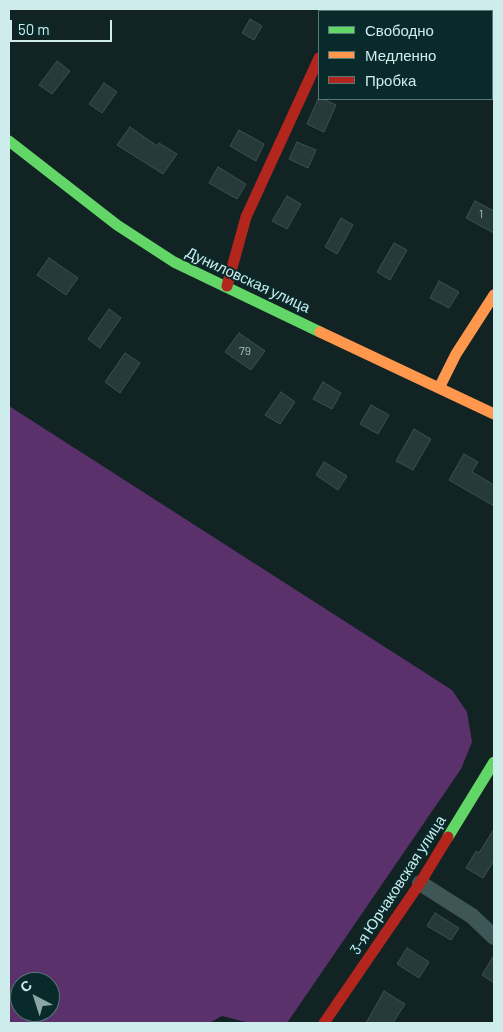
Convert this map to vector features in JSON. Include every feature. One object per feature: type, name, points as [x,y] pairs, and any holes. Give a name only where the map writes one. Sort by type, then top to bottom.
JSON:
[{"type":"street","points":[[227,286],[246,217],[318,60]]},
{"type":"street","name":"Дуниловская улица","points":[[9,141],[117,225],[174,262],[494,414]]},
{"type":"street","points":[[439,388],[456,354],[494,295]]},
{"type":"street","name":"3-я Юрчаковская улица","points":[[324,1023],[420,883],[494,762]]},
{"type":"street","points":[[420,883],[472,916],[494,937]]},
{"type":"shaded area","points":[[9,406],[452,690],[467,712],[472,742],[461,769],[287,1023],[250,1023],[222,1016],[209,1023],[9,1023]]},
{"type":"building","points":[[250,19],[262,26],[254,40],[242,33]]},
{"type":"building","points":[[57,61],[70,71],[52,94],[39,85]]},
{"type":"building","points":[[104,83],[117,92],[102,113],[89,104]]},
{"type":"building","points":[[318,99],[325,100],[336,105],[324,132],[307,124]]},
{"type":"building","points":[[130,127],[157,146],[159,143],[177,154],[163,174],[117,145]]},
{"type":"building","points":[[239,130],[264,144],[256,161],[230,146]]},
{"type":"building","points":[[297,142],[316,150],[308,168],[289,159]]},
{"type":"building","points":[[218,167],[246,184],[237,199],[209,183]]},
{"type":"building","points":[[287,196],[301,204],[287,229],[272,221]]},
{"type":"building","points":[[475,201],[494,211],[494,233],[466,218]]},
{"type":"building","points":[[341,218],[353,225],[337,254],[325,247]]},
{"type":"building","points":[[394,243],[407,250],[390,280],[377,272]]},
{"type":"building","points":[[49,258],[78,278],[66,295],[37,275]]},
{"type":"building","points":[[439,281],[459,292],[449,308],[430,298]]},
{"type":"building","points":[[109,309],[121,318],[100,348],[88,339]]},
{"type":"building","points":[[239,333],[265,351],[251,370],[225,352]]},
{"type":"building","points":[[125,353],[140,363],[120,393],[105,382]]},
{"type":"building","points":[[323,382],[341,393],[332,409],[313,399]]},
{"type":"building","points":[[281,392],[295,402],[280,424],[265,415]]},
{"type":"building","points":[[371,405],[389,415],[378,434],[360,424]]},
{"type":"building","points":[[414,429],[431,439],[413,470],[396,461]]},
{"type":"building","points":[[464,454],[478,462],[472,472],[494,485],[494,506],[449,480]]},
{"type":"building","points":[[324,462],[347,476],[338,490],[316,475]]},
{"type":"building","points":[[494,829],[494,861],[483,878],[466,868],[476,851],[479,853]]},
{"type":"building","points":[[435,913],[459,928],[451,940],[427,926]]},
{"type":"building","points":[[407,948],[429,962],[419,978],[397,964]]},
{"type":"building","points":[[494,955],[494,983],[482,975]]},
{"type":"building","points":[[384,991],[405,1004],[393,1023],[366,1023]]},
{"type":"traffic: fast","points":[[9,141],[117,225],[174,262],[320,332]]},
{"type":"traffic: fast","points":[[448,837],[494,762]]},
{"type":"traffic: slow","points":[[439,388],[456,354],[494,295]]},
{"type":"traffic: slow","points":[[320,332],[494,414]]},
{"type":"traffic: jam","points":[[227,286],[246,217],[318,60]]},
{"type":"traffic: jam","points":[[324,1023],[420,883],[448,837]]}]
